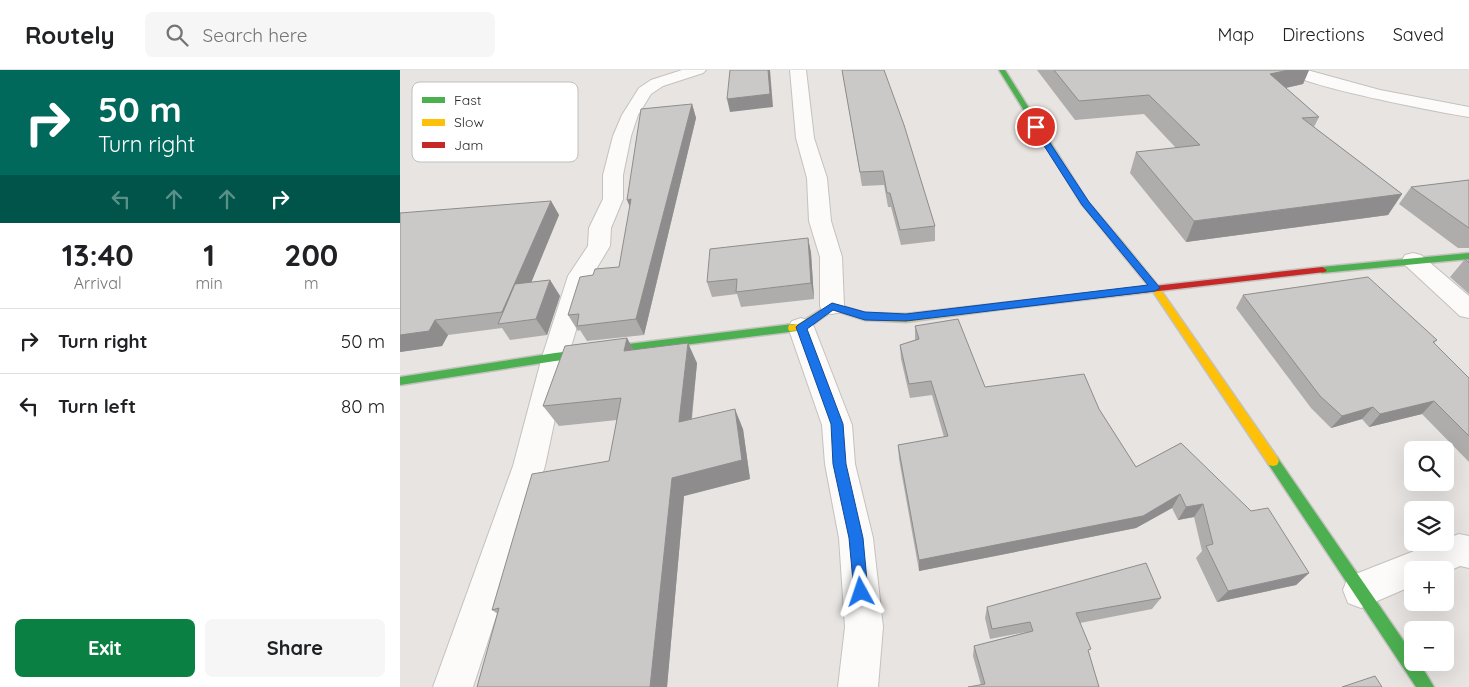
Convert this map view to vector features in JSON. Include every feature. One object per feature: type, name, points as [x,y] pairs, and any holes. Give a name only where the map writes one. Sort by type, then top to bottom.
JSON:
[{"type":"street","points":[[453,687],[529,466],[554,357],[580,276],[599,246],[600,228],[613,199],[613,175],[622,136],[630,115],[646,91],[657,83],[698,70]]},
{"type":"street","points":[[798,70],[805,138],[816,178],[820,221],[831,257],[832,306]]},
{"type":"street","points":[[1002,70],[1085,203],[1155,288],[1426,687]]},
{"type":"street","points":[[1292,70],[1331,83],[1436,108],[1469,112]]},
{"type":"street","points":[[832,306],[865,316],[906,318],[1155,288],[1413,260],[1469,256]]},
{"type":"street","points":[[1413,260],[1469,310]]},
{"type":"street","points":[[400,381],[554,357],[802,327],[832,306]]},
{"type":"street","points":[[802,327],[837,424],[840,464],[856,538],[864,627],[858,687]]},
{"type":"street","points":[[1361,590],[1459,550],[1469,552]]},
{"type":"building","points":[[730,70],[768,70],[770,94],[727,99]]},
{"type":"building","points":[[842,70],[884,70],[904,125],[935,226],[900,230],[890,193],[887,193],[883,171],[860,172]]},
{"type":"building","points":[[1054,70],[1289,70],[1270,74],[1319,117],[1302,118],[1402,194],[1194,221],[1136,152],[1200,145],[1149,95],[1079,101]]},
{"type":"building","points":[[692,104],[636,319],[577,326],[579,314],[568,315],[580,277],[593,275],[595,269],[619,267],[631,199],[627,200],[641,109]]},
{"type":"building","points":[[1469,180],[1469,228],[1411,187]]},
{"type":"building","points":[[551,201],[502,312],[435,320],[429,331],[400,335],[400,213]]},
{"type":"building","points":[[808,238],[811,283],[736,292],[737,279],[707,282],[710,249]]},
{"type":"building","points":[[1368,277],[1437,340],[1433,342],[1469,378],[1469,436],[1434,401],[1380,414],[1373,407],[1342,416],[1320,396],[1243,295]]},
{"type":"building","points":[[550,280],[536,319],[498,324],[515,284]]},
{"type":"building","points":[[958,319],[985,387],[1084,374],[1099,409],[1136,467],[1181,443],[1251,511],[1268,508],[1309,573],[1228,591],[1206,546],[1213,544],[1203,504],[1186,507],[1180,494],[1143,516],[919,560],[898,445],[948,436],[931,381],[909,384],[900,345],[919,339],[915,326]]},
{"type":"building","points":[[627,338],[624,351],[688,343],[679,422],[735,409],[742,460],[672,478],[650,687],[477,687],[499,608],[492,610],[532,474],[609,461],[621,398],[543,406],[565,346]]},
{"type":"building","points":[[1146,563],[1161,598],[1076,613],[1091,649],[1088,650],[1099,687],[968,687],[985,684],[974,646],[1033,631],[1030,622],[992,629],[987,607]]},
{"type":"building","points":[[1375,676],[1382,687],[1342,687]]},
{"type":"traffic: fast","points":[[1002,70],[1085,203],[1120,245]]},
{"type":"traffic: fast","points":[[1322,270],[1469,256]]},
{"type":"traffic: fast","points":[[400,381],[555,357],[793,328]]},
{"type":"traffic: fast","points":[[1273,461],[1426,687]]},
{"type":"traffic: slow","points":[[1120,245],[1155,288],[1273,461]]},
{"type":"traffic: slow","points":[[793,328],[801,327],[832,306],[865,316],[906,318],[1003,306]]},
{"type":"traffic: jam","points":[[1003,306],[1322,270]]},
{"type":"route","points":[[861,592],[856,538],[840,464],[837,424],[802,327],[832,306],[865,316],[906,318],[1155,288],[1085,203],[1036,127]]}]
